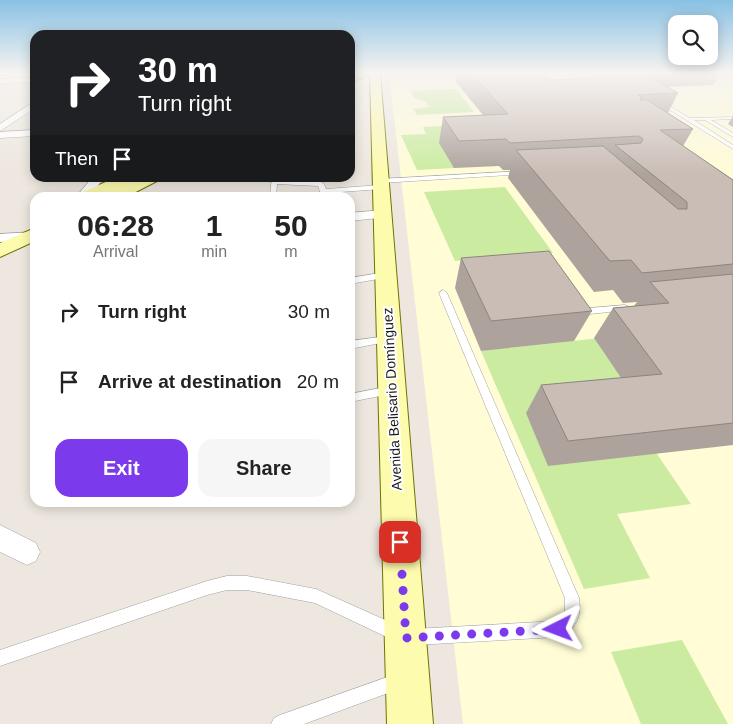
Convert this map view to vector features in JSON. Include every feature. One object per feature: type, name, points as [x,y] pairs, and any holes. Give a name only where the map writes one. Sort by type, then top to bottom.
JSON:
[{"type":"main road","name":"Avenida Belisario Domínguez","points":[[377,107],[410,724]]},
{"type":"main road","points":[[97,192],[118,182]]},
{"type":"main road","points":[[122,192],[143,182]]},
{"type":"main road","points":[[0,237],[30,232]]},
{"type":"main road","points":[[0,251],[30,233]]},
{"type":"street","points":[[0,128],[30,107]]},
{"type":"street","points":[[0,135],[30,133]]},
{"type":"street","points":[[85,192],[94,182]]},
{"type":"street","points":[[355,213],[381,194]]},
{"type":"street","points":[[0,538],[27,552]]},
{"type":"lane","points":[[667,107],[733,147]]},
{"type":"lane","points":[[679,120],[733,118]]},
{"type":"lane","points":[[706,119],[733,135]]},
{"type":"lane","points":[[355,194],[381,194],[526,173]]},
{"type":"lane","points":[[276,182],[321,184],[324,192]]},
{"type":"lane","points":[[355,280],[386,275]]},
{"type":"lane","points":[[0,658],[207,588],[227,583],[247,583],[316,596],[406,638],[558,629],[568,624],[574,612],[572,598],[444,293]]},
{"type":"lane","points":[[590,311],[638,306]]},
{"type":"lane","points":[[355,344],[389,338]]},
{"type":"lane","points":[[355,397],[392,389]]},
{"type":"lane","points":[[280,724],[408,678]]},
{"type":"shaded area","points":[[393,107],[733,107],[733,724],[463,724]]},
{"type":"green space","points":[[470,107],[474,112],[417,115],[413,109]]},
{"type":"green space","points":[[483,124],[454,168],[417,170],[401,135],[426,134],[423,127]]},
{"type":"green space","points":[[505,187],[553,253],[455,261],[424,192]]},
{"type":"green space","points":[[600,338],[598,344],[637,402],[657,454],[691,504],[617,514],[650,578],[584,589],[481,351]]},
{"type":"green space","points":[[682,640],[728,724],[641,724],[611,652]]},
{"type":"building","points":[[501,107],[658,107],[693,129],[660,130],[733,180],[733,264],[642,273],[631,260],[610,261],[516,150],[603,146],[678,209],[687,209],[687,202],[615,145],[641,143],[643,139],[639,136],[510,143],[506,139],[459,141],[443,117],[508,114]]},
{"type":"building","points":[[549,251],[592,311],[491,321],[461,258]]},
{"type":"building","points":[[733,274],[733,423],[568,441],[541,385],[662,374],[613,308],[669,303],[650,282]]},
{"type":"route","points":[[400,542],[406,638],[558,629]]}]
